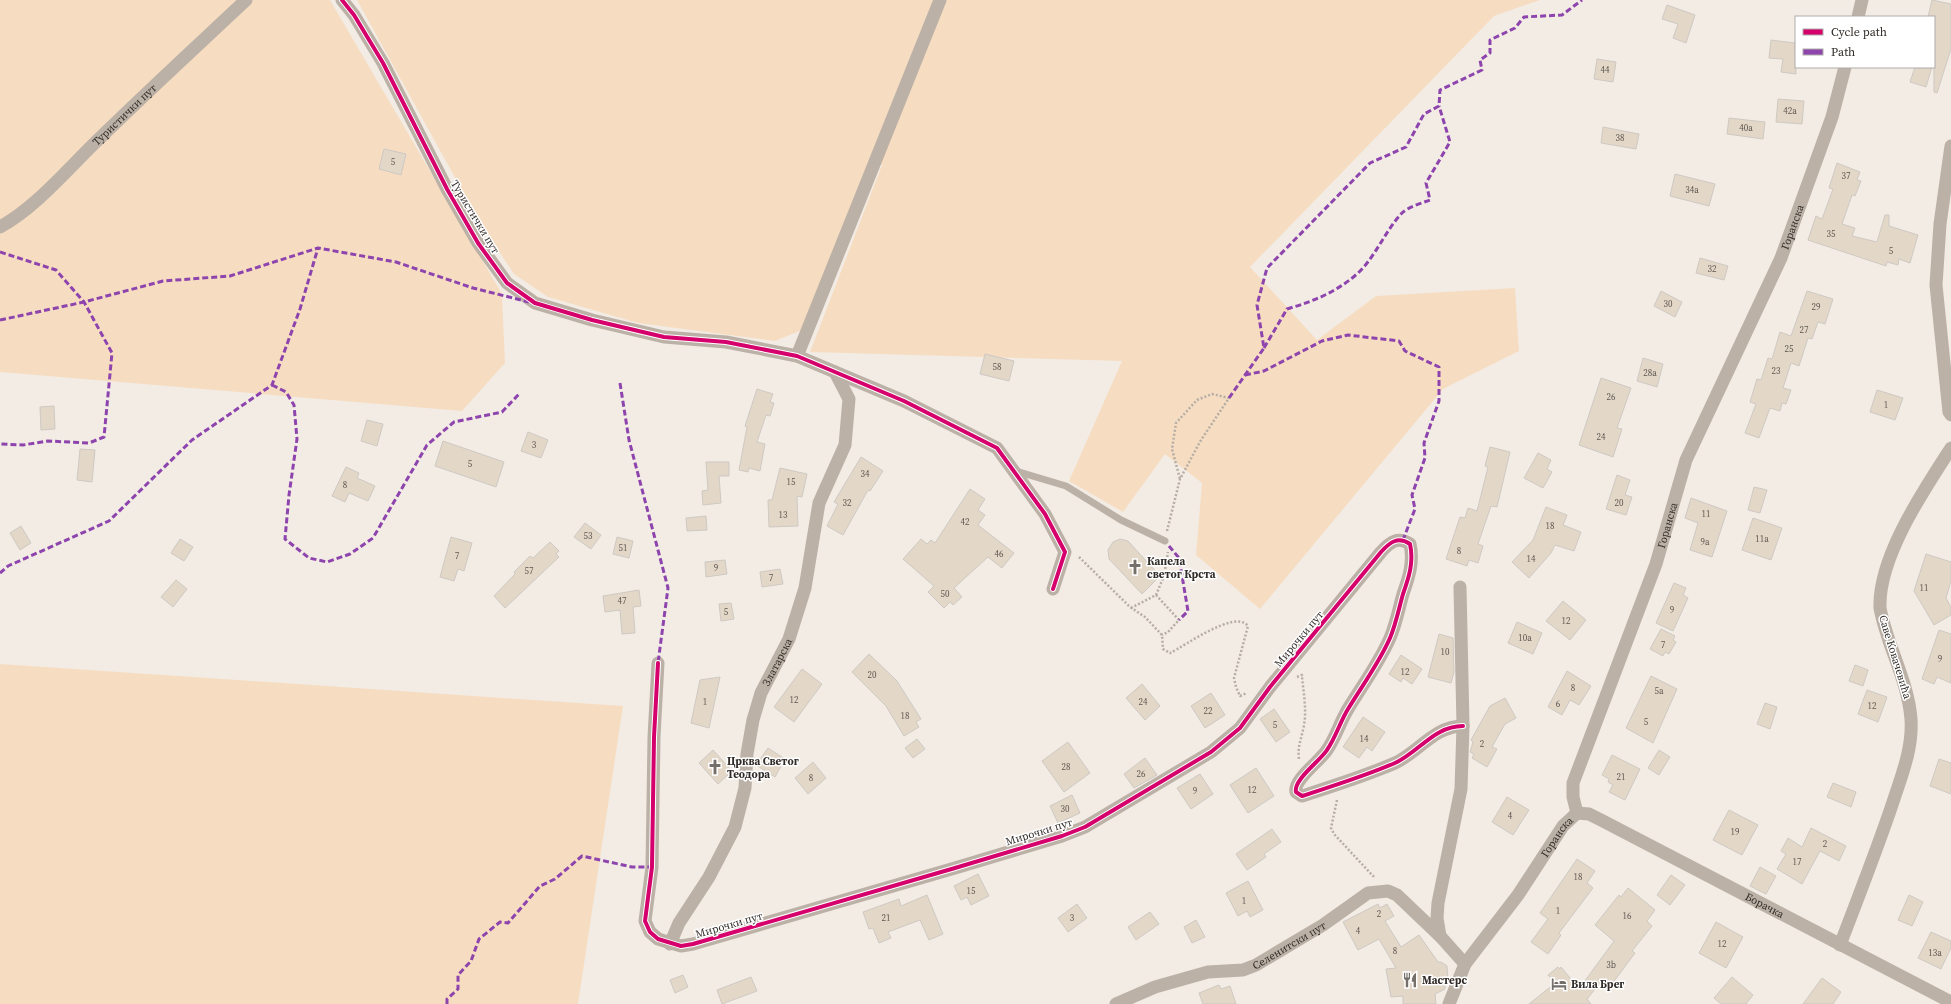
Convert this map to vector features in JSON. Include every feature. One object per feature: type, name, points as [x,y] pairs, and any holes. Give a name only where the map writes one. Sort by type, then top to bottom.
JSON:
[{"type":"street","name":"Туристички пут","points":[[0,227],[14,219],[35,201],[126,111],[246,0]]},
{"type":"street","name":"Туристички пут","points":[[342,0],[354,15],[383,63],[447,189],[478,243],[507,283],[535,303],[592,320],[664,337],[726,342],[797,356],[904,401],[997,448],[1045,514],[1064,552],[1053,589]]},
{"type":"street","points":[[797,356],[940,0]]},
{"type":"street","points":[[1858,16],[1862,0]]},
{"type":"street","name":"Горанска","points":[[1449,1004],[1465,964],[1518,895],[1563,826],[1577,812],[1573,798],[1573,783],[1656,564],[1686,460],[1781,258],[1832,117],[1845,68]]},
{"type":"street","points":[[1951,146],[1940,224],[1936,285],[1947,397],[1949,412],[1951,415]]},
{"type":"street","name":"Златарска","points":[[670,944],[679,923],[709,877],[735,827],[745,788],[747,754],[753,720],[761,693],[789,639],[805,588],[819,503],[845,445],[849,399],[835,372]]},
{"type":"street","name":"Саве Ковачевића","points":[[1840,945],[1879,842],[1902,773],[1911,740],[1911,720],[1908,698],[1880,608],[1879,597],[1885,573],[1900,536],[1929,483],[1951,448]]},
{"type":"street","name":"Мирочки пут","points":[[658,663],[654,737],[652,867],[645,921],[650,932],[658,939],[670,944],[682,946],[700,942],[955,868],[1062,836],[1085,827],[1224,743],[1240,728],[1270,687],[1380,552],[1395,540],[1403,540],[1410,544],[1412,553],[1411,569],[1390,638],[1370,676],[1347,710],[1328,748],[1321,758],[1302,777]]},
{"type":"street","points":[[1440,936],[1438,903],[1461,789],[1463,726],[1460,587]]},
{"type":"street","points":[[1302,777],[1295,788],[1299,795],[1338,784],[1396,762],[1443,729],[1463,726]]},
{"type":"street","name":"Борачка","points":[[1577,812],[1589,814],[1601,820],[1947,1002]]},
{"type":"street","name":"Селенитски пут","points":[[1116,1004],[1155,987],[1208,972],[1243,970],[1256,965],[1323,925],[1368,893],[1378,890],[1388,891],[1397,895],[1440,936],[1465,964]]},
{"type":"lane","points":[[1014,471],[1066,486],[1121,520],[1167,543]]},
{"type":"path","points":[[1131,608],[1156,595],[1164,576],[1168,559],[1167,543],[1169,516],[1180,479],[1201,440],[1229,398],[1212,394],[1197,400],[1176,422],[1172,449],[1180,479]]},
{"type":"path","points":[[1078,557],[1131,608],[1145,617],[1162,635],[1163,649],[1170,653],[1205,632],[1239,620],[1245,622],[1248,626],[1234,678],[1236,687],[1240,696],[1256,689],[1270,687]]},
{"type":"path","points":[[1156,595],[1179,620],[1168,632],[1162,635]]},
{"type":"path","points":[[1295,678],[1302,675],[1304,724],[1298,751],[1302,777]]},
{"type":"path","points":[[1338,784],[1338,796],[1332,828],[1334,834],[1374,876],[1381,876]]},
{"type":"shaded area","points":[[0,0],[330,0],[502,294],[505,363],[462,411],[0,372]]},
{"type":"shaded area","points":[[357,0],[1540,0],[1494,16],[1250,267],[1317,340],[1376,296],[1515,288],[1519,351],[1443,389],[1260,609],[1196,555],[1202,483],[1165,454],[1123,512],[1069,481],[1122,361],[810,352],[882,165],[869,162],[802,330],[775,341],[638,323],[548,297],[514,274],[480,223]]},
{"type":"shaded area","points":[[0,664],[623,706],[578,1004],[0,1004]]},
{"type":"building","points":[[1932,0],[1951,4],[1951,49],[1937,93],[1934,92],[1935,16],[1928,16]]},
{"type":"building","points":[[1667,5],[1695,15],[1686,43],[1673,38],[1678,24],[1662,19]]},
{"type":"building","points":[[1771,40],[1795,43],[1796,74],[1781,72],[1783,59],[1769,58]]},
{"type":"building","points":[[1597,59],[1616,62],[1613,82],[1594,79]]},
{"type":"building","points":[[1915,68],[1932,68],[1926,87],[1910,82]]},
{"type":"building","points":[[1778,99],[1804,101],[1802,124],[1776,122]]},
{"type":"building","points":[[1729,118],[1765,122],[1763,139],[1727,134]]},
{"type":"building","points":[[1603,127],[1639,134],[1636,149],[1601,143]]},
{"type":"building","points":[[384,149],[406,154],[401,175],[379,169]]},
{"type":"building","points":[[1837,163],[1860,172],[1857,180],[1861,181],[1855,196],[1852,195],[1842,224],[1855,228],[1852,236],[1877,242],[1885,215],[1889,215],[1889,226],[1918,235],[1910,263],[1899,259],[1898,265],[1887,262],[1886,266],[1808,240],[1816,216],[1822,219],[1833,189],[1829,188]]},
{"type":"building","points":[[1675,174],[1715,184],[1709,206],[1670,196]]},
{"type":"building","points":[[1700,258],[1728,266],[1724,280],[1696,273]]},
{"type":"building","points":[[1661,291],[1682,302],[1675,317],[1654,306]]},
{"type":"building","points":[[1807,291],[1833,299],[1825,324],[1818,322],[1812,339],[1808,338],[1799,366],[1791,363],[1783,388],[1791,390],[1786,404],[1782,403],[1780,411],[1770,408],[1759,438],[1745,433],[1756,404],[1750,402],[1757,379],[1761,380],[1768,358],[1772,359],[1780,332],[1791,336]]},
{"type":"building","points":[[985,354],[1014,361],[1009,381],[980,374]]},
{"type":"building","points":[[1643,358],[1663,364],[1657,387],[1637,381]]},
{"type":"building","points":[[1601,378],[1631,388],[1617,428],[1622,429],[1613,457],[1579,445]]},
{"type":"building","points":[[757,389],[773,394],[770,402],[774,403],[770,416],[766,415],[757,442],[765,444],[760,471],[749,468],[748,472],[739,470],[747,427],[745,426]]},
{"type":"building","points":[[1877,390],[1903,398],[1895,420],[1870,412]]},
{"type":"building","points":[[54,406],[55,429],[41,430],[40,407]]},
{"type":"building","points":[[367,420],[383,424],[377,446],[361,441]]},
{"type":"building","points":[[528,432],[548,440],[541,458],[521,451]]},
{"type":"building","points":[[443,441],[504,462],[496,487],[435,466]]},
{"type":"building","points":[[1490,447],[1510,452],[1497,507],[1491,506],[1478,544],[1483,546],[1478,563],[1469,560],[1467,566],[1446,559],[1460,517],[1465,518],[1468,508],[1477,511],[1488,467],[1485,466]]},
{"type":"building","points":[[80,449],[95,450],[92,482],[77,480]]},
{"type":"building","points":[[1538,453],[1551,460],[1547,469],[1552,472],[1543,488],[1524,478]]},
{"type":"building","points":[[861,457],[883,471],[870,491],[868,490],[843,535],[827,526],[838,504],[834,502]]},
{"type":"building","points":[[706,462],[729,462],[729,476],[719,476],[721,503],[703,505],[702,491],[708,490]]},
{"type":"building","points":[[346,467],[359,473],[357,478],[375,486],[368,501],[349,493],[345,502],[332,496]]},
{"type":"building","points":[[780,468],[807,474],[802,497],[797,496],[798,526],[769,527],[768,500],[772,500]]},
{"type":"building","points":[[1617,475],[1630,480],[1625,495],[1632,497],[1626,515],[1606,509]]},
{"type":"building","points":[[1754,487],[1767,490],[1760,513],[1748,510]]},
{"type":"building","points":[[970,489],[985,499],[978,510],[985,515],[978,525],[1014,553],[1002,568],[988,557],[954,588],[962,597],[953,605],[950,602],[944,608],[928,592],[934,586],[903,559],[921,539],[927,544],[931,540],[935,543]]},
{"type":"building","points":[[1691,498],[1727,511],[1712,557],[1690,550],[1698,523],[1685,518]]},
{"type":"building","points":[[1546,507],[1567,515],[1563,525],[1581,532],[1574,551],[1555,545],[1551,553],[1529,578],[1512,562],[1533,540]]},
{"type":"building","points":[[706,516],[707,530],[687,531],[686,518]]},
{"type":"building","points":[[1753,518],[1782,528],[1771,560],[1742,550]]},
{"type":"building","points":[[585,523],[601,535],[591,549],[574,537]]},
{"type":"building","points":[[21,526],[31,543],[20,550],[10,533]]},
{"type":"building","points":[[451,537],[472,543],[464,571],[458,569],[454,581],[440,577]]},
{"type":"building","points":[[617,537],[633,541],[629,558],[613,554]]},
{"type":"building","points":[[180,539],[193,547],[184,561],[171,553]]},
{"type":"building","name":"Капела светог Крста","points":[[1120,539],[1128,541],[1160,576],[1142,594],[1109,559],[1108,550],[1113,542]]},
{"type":"building","points":[[550,542],[559,551],[556,554],[559,557],[505,608],[494,596],[530,556],[533,558]]},
{"type":"building","points":[[1926,554],[1951,562],[1951,581],[1946,598],[1951,607],[1951,615],[1934,625],[1914,591]]},
{"type":"building","points":[[725,560],[727,574],[706,577],[705,562]]},
{"type":"building","points":[[780,569],[783,584],[762,587],[760,572]]},
{"type":"building","points":[[176,580],[187,589],[173,607],[161,597]]},
{"type":"building","points":[[1674,583],[1686,588],[1683,595],[1688,598],[1673,631],[1656,623]]},
{"type":"building","points":[[639,590],[641,606],[633,607],[635,633],[622,634],[620,610],[605,612],[603,596]]},
{"type":"building","points":[[1563,601],[1586,620],[1570,640],[1546,621]]},
{"type":"building","points":[[731,603],[734,619],[721,621],[719,604]]},
{"type":"building","points":[[1517,622],[1542,633],[1533,654],[1508,643]]},
{"type":"building","points":[[1661,629],[1675,636],[1673,640],[1676,642],[1669,654],[1665,652],[1663,656],[1650,649]]},
{"type":"building","points":[[1939,630],[1951,634],[1951,683],[1937,677],[1934,684],[1922,679]]},
{"type":"building","points":[[1439,634],[1453,638],[1454,672],[1451,683],[1428,677]]},
{"type":"building","points":[[869,654],[897,681],[921,719],[916,722],[919,727],[904,736],[886,706],[852,672]]},
{"type":"building","points":[[1401,655],[1422,669],[1412,684],[1403,678],[1401,682],[1389,674]]},
{"type":"building","points":[[1855,665],[1868,670],[1863,686],[1849,681]]},
{"type":"building","points":[[802,669],[822,684],[794,722],[774,707]]},
{"type":"building","points":[[1567,671],[1591,686],[1579,705],[1570,700],[1562,715],[1548,707]]},
{"type":"building","points":[[1651,676],[1677,689],[1653,743],[1626,728]]},
{"type":"building","points":[[720,677],[709,728],[691,723],[700,680]]},
{"type":"building","points":[[1142,684],[1160,706],[1145,720],[1126,698]]},
{"type":"building","points":[[1867,690],[1887,697],[1878,722],[1858,714]]},
{"type":"building","points":[[1211,693],[1225,715],[1205,728],[1191,706]]},
{"type":"building","points":[[1505,698],[1516,718],[1505,724],[1492,747],[1497,749],[1487,767],[1472,758],[1474,754],[1470,752],[1473,742],[1471,740],[1490,706]]},
{"type":"building","points":[[1765,703],[1777,707],[1770,729],[1757,724]]},
{"type":"building","points":[[1274,709],[1290,732],[1276,742],[1260,719]]},
{"type":"building","points":[[1363,717],[1385,732],[1372,751],[1367,747],[1359,758],[1343,747]]},
{"type":"building","points":[[917,739],[925,749],[913,758],[905,748]]},
{"type":"building","points":[[1068,742],[1090,773],[1064,792],[1042,761]]},
{"type":"building","points":[[768,748],[785,759],[775,777],[756,765]]},
{"type":"building","name":"Црква Светог Теодора","points":[[713,750],[732,771],[718,784],[699,763]]},
{"type":"building","points":[[1659,750],[1670,757],[1659,775],[1648,768]]},
{"type":"building","points":[[1612,755],[1640,769],[1625,800],[1609,792],[1613,785],[1608,782],[1609,779],[1602,775]]},
{"type":"building","points":[[1145,758],[1157,775],[1134,788],[1124,774]]},
{"type":"building","points":[[1939,759],[1951,763],[1951,794],[1930,786]]},
{"type":"building","points":[[813,762],[826,778],[808,794],[795,778]]},
{"type":"building","points":[[1256,768],[1274,796],[1248,813],[1230,785]]},
{"type":"building","points":[[1200,774],[1213,794],[1191,809],[1177,788]]},
{"type":"building","points":[[1833,783],[1856,792],[1851,807],[1827,797]]},
{"type":"building","points":[[1072,795],[1080,813],[1058,823],[1050,806]]},
{"type":"building","points":[[1507,797],[1529,810],[1513,835],[1492,822]]},
{"type":"building","points":[[1729,810],[1758,825],[1742,855],[1713,840]]},
{"type":"building","points":[[1811,828],[1846,846],[1839,861],[1820,851],[1802,884],[1777,869],[1786,854],[1781,851],[1788,838],[1802,847]]},
{"type":"building","points":[[1272,829],[1281,842],[1264,854],[1266,857],[1247,870],[1236,854]]},
{"type":"building","points":[[1577,859],[1595,871],[1587,883],[1593,888],[1559,933],[1561,935],[1548,954],[1531,942],[1548,919],[1540,913]]},
{"type":"building","points":[[1760,867],[1776,876],[1766,894],[1750,886]]},
{"type":"building","points":[[978,874],[989,896],[971,905],[967,897],[961,900],[954,886]]},
{"type":"building","points":[[1671,875],[1685,885],[1670,905],[1657,895]]},
{"type":"building","points":[[1248,881],[1263,910],[1250,917],[1247,911],[1238,916],[1226,893]]},
{"type":"building","points":[[1628,888],[1655,910],[1647,921],[1652,926],[1632,951],[1635,953],[1612,984],[1604,978],[1587,999],[1591,1004],[1529,1004],[1555,983],[1548,975],[1558,967],[1560,969],[1561,967],[1579,989],[1614,941],[1595,925],[1619,895],[1621,897]]},
{"type":"building","points":[[927,895],[943,934],[929,940],[920,920],[888,932],[891,938],[879,943],[873,928],[869,929],[863,912],[899,899],[901,906]]},
{"type":"building","points":[[1909,895],[1923,902],[1912,926],[1898,920]]},
{"type":"building","points":[[1077,904],[1087,918],[1068,932],[1058,918]]},
{"type":"building","points":[[1378,904],[1380,908],[1387,904],[1394,916],[1385,921],[1401,947],[1419,935],[1438,962],[1441,962],[1447,966],[1448,980],[1445,982],[1445,989],[1435,994],[1436,1004],[1403,1004],[1403,996],[1391,997],[1386,969],[1396,968],[1379,939],[1358,950],[1343,922]]},
{"type":"building","points":[[1150,912],[1159,924],[1136,940],[1128,927]]},
{"type":"building","points":[[1196,920],[1205,937],[1192,943],[1184,927]]},
{"type":"building","points":[[1716,922],[1743,937],[1726,968],[1699,953]]},
{"type":"building","points":[[1931,932],[1951,941],[1951,948],[1941,969],[1918,958]]},
{"type":"building","points":[[683,975],[688,987],[675,993],[670,980]]},
{"type":"building","points":[[751,977],[757,991],[722,1004],[717,990]]},
{"type":"building","points":[[1732,977],[1753,995],[1746,1004],[1721,1004],[1714,998]]},
{"type":"building","points":[[1822,978],[1841,992],[1833,1004],[1803,1004]]},
{"type":"building","points":[[1219,985],[1221,989],[1230,986],[1236,1004],[1203,1004],[1199,993]]},
{"type":"marked path","points":[[1229,398],[1264,348],[1257,305],[1267,268],[1370,163],[1406,147],[1424,114],[1439,106],[1440,90],[1482,70],[1480,60],[1490,53],[1490,40],[1515,28],[1524,17],[1562,15],[1582,0]]},
{"type":"marked path","points":[[1264,348],[1287,309],[1307,303],[1325,295],[1350,280],[1370,259],[1390,228],[1402,213],[1411,207],[1430,200],[1426,183],[1450,142],[1439,106]]},
{"type":"marked path","points":[[0,320],[84,302],[163,281],[230,276],[318,248],[396,262],[473,288],[529,302]]},
{"type":"marked path","points":[[0,573],[8,566],[109,521],[192,440],[272,385],[300,309],[318,248]]},
{"type":"marked path","points":[[0,252],[56,270],[84,302],[112,353],[104,437],[89,443],[48,441],[23,445],[0,444]]},
{"type":"marked path","points":[[1245,375],[1264,371],[1322,341],[1348,335],[1399,341],[1405,351],[1439,367],[1439,401],[1424,443],[1425,458],[1412,495],[1415,509],[1403,540]]},
{"type":"marked path","points":[[620,383],[629,440],[668,588],[658,663]]},
{"type":"marked path","points":[[272,385],[286,392],[294,405],[297,439],[289,495],[285,539],[309,558],[327,562],[350,554],[373,538],[427,445],[454,422],[502,412],[519,394]]},
{"type":"marked path","points":[[1169,546],[1179,558],[1188,611],[1179,620]]},
{"type":"marked path","points":[[447,1004],[447,999],[458,989],[458,975],[471,961],[479,939],[500,922],[508,923],[540,886],[555,879],[582,856],[632,867],[652,867]]},
{"type":"cycle path","points":[[342,0],[354,15],[383,63],[447,189],[478,243],[507,283],[535,303],[592,320],[664,337],[726,342],[797,356],[904,401],[997,448],[1045,514],[1065,552],[1053,589]]},
{"type":"cycle path","points":[[658,663],[654,737],[652,867],[645,921],[650,932],[658,939],[681,946],[693,944],[955,868],[1062,836],[1085,827],[1211,752],[1240,728],[1270,687],[1381,552],[1394,541],[1402,540],[1410,544],[1411,563],[1409,575],[1392,633],[1381,656],[1345,714],[1330,745],[1324,754],[1303,776],[1296,787],[1296,792],[1302,796],[1384,768],[1412,753],[1427,740],[1444,730],[1463,726]]},
{"type":"place","name":"Капела светог Крста","points":[[1135,567]]},
{"type":"place","name":"Црква Светог Теодора","points":[[715,767]]},
{"type":"place","name":"Мастерс","points":[[1410,980]]},
{"type":"place","name":"Вила Брег","points":[[1559,984]]}]
